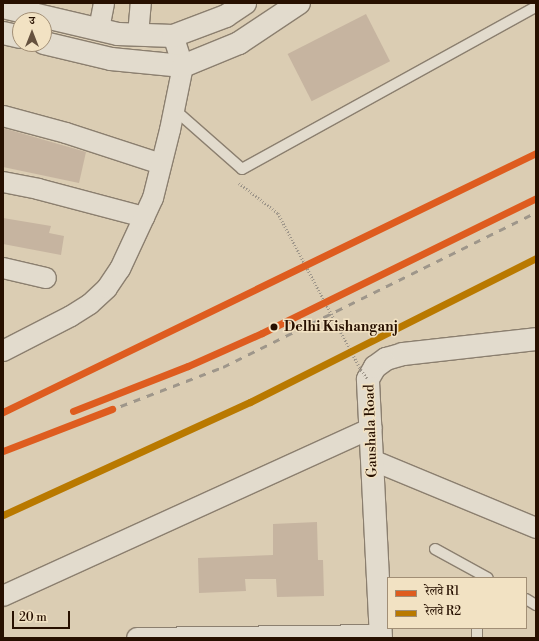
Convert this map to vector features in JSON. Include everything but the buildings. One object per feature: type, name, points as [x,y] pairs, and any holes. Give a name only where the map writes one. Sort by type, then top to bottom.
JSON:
[{"type":"street","points":[[99,29],[104,3]]},
{"type":"street","points":[[138,35],[141,3]]},
{"type":"street","points":[[3,7],[118,34],[173,36],[226,16],[245,3]]},
{"type":"street","points":[[52,45],[111,59],[183,66],[239,43],[299,3]]},
{"type":"street","points":[[3,351],[71,316],[90,304],[106,288],[120,269],[153,198],[175,110],[183,66],[173,36]]},
{"type":"street","points":[[3,116],[66,133],[161,164]]},
{"type":"street","points":[[3,182],[38,189],[144,217]]},
{"type":"street","points":[[3,268],[46,278]]},
{"type":"street","name":"Gaushala Road","points":[[381,636],[368,379],[375,367],[386,359],[403,354],[536,339]]},
{"type":"street","points":[[3,596],[371,428]]},
{"type":"street","points":[[372,460],[536,528]]},
{"type":"street","points":[[137,638],[381,636]]},
{"type":"lane","points":[[175,110],[242,169],[536,7]]},
{"type":"lane","points":[[435,549],[474,574],[484,577]]},
{"type":"lane","points":[[527,600],[536,605]]},
{"type":"path","points":[[278,213],[361,370],[368,379]]},
{"type":"railway","points":[[3,451],[223,367],[536,212]]},
{"type":"rail line","name":"R1","points":[[3,412],[536,153]]},
{"type":"rail line","name":"R1","points":[[73,411],[188,366],[262,333],[536,198]]},
{"type":"rail line","name":"R2","points":[[3,515],[250,402],[536,258]]},
{"type":"rail line","name":"R1","points":[[3,451],[112,409]]},
{"type":"place","name":"Delhi Kishanganj","points":[[274,327]]}]
